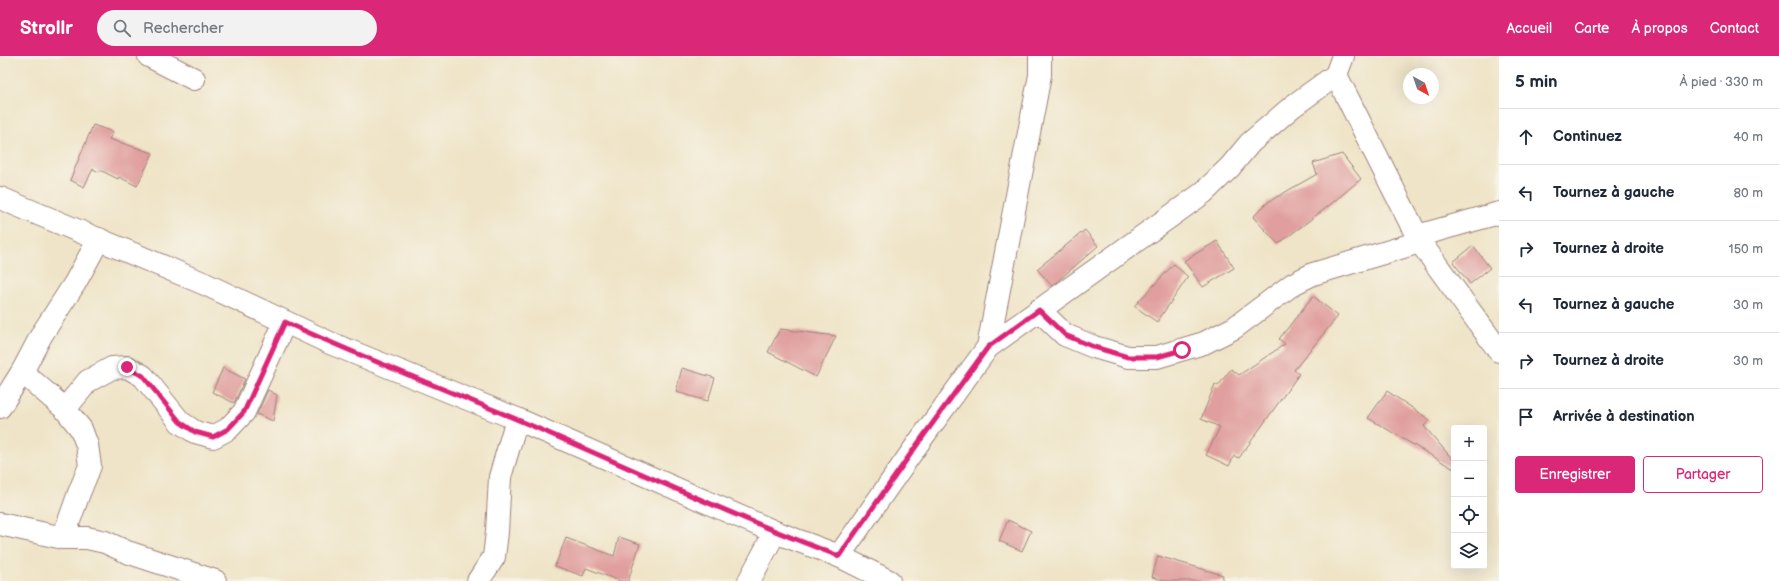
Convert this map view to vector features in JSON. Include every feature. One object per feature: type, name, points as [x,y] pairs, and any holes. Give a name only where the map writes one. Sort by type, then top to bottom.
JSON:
[{"type":"street","points":[[149,56],[194,79]]},
{"type":"street","points":[[988,347],[1040,75],[1040,56]]},
{"type":"street","points":[[839,556],[988,347],[1203,193],[1230,167],[1250,143],[1339,66],[1418,239],[1499,351]]},
{"type":"street","points":[[0,198],[205,284],[330,343],[517,420],[775,532],[839,556],[889,581]]},
{"type":"street","points":[[1039,310],[1065,335],[1094,347],[1128,357],[1157,357],[1204,343],[1234,328],[1293,284],[1313,274],[1499,213]]},
{"type":"street","points":[[0,407],[22,372],[42,334],[75,283],[99,239]]},
{"type":"street","points":[[65,409],[88,381],[112,368],[127,367],[143,376],[180,422],[195,432],[213,437],[228,429],[244,412],[285,322]]},
{"type":"street","points":[[22,372],[65,409],[81,429],[87,445],[90,466],[78,493],[64,538]]},
{"type":"street","points":[[478,581],[494,557],[500,477],[517,420]]},
{"type":"street","points":[[0,524],[64,538],[87,538],[105,542],[127,552],[215,581]]},
{"type":"street","points":[[749,581],[775,532]]},
{"type":"building","points":[[93,125],[113,132],[109,139],[153,153],[137,186],[119,177],[118,179],[100,170],[99,172],[93,169],[84,187],[70,180]]},
{"type":"building","points":[[1342,154],[1361,179],[1326,208],[1278,244],[1253,217],[1268,202],[1317,174],[1313,163]]},
{"type":"building","points":[[1085,230],[1098,246],[1052,286],[1037,269]]},
{"type":"building","points":[[1217,241],[1234,268],[1203,287],[1184,261]]},
{"type":"building","points":[[1473,246],[1490,268],[1470,284],[1453,262]]},
{"type":"building","points":[[1174,264],[1188,277],[1157,322],[1134,306]]},
{"type":"building","points":[[1313,296],[1338,316],[1294,370],[1299,374],[1239,458],[1234,456],[1229,466],[1206,455],[1220,427],[1201,419],[1215,384],[1218,386],[1231,369],[1239,375],[1285,344],[1279,339]]},
{"type":"building","points":[[780,329],[836,336],[816,377],[768,352]]},
{"type":"building","points":[[223,368],[245,379],[234,403],[212,392]]},
{"type":"building","points":[[682,368],[715,378],[708,401],[676,392]]},
{"type":"building","points":[[268,390],[277,395],[273,421],[257,414]]},
{"type":"building","points":[[1387,391],[1430,420],[1424,426],[1451,458],[1451,467],[1368,418]]},
{"type":"building","points":[[1008,520],[1031,531],[1022,551],[999,541]]},
{"type":"building","points":[[619,537],[640,544],[628,581],[620,581],[586,568],[583,576],[555,566],[566,538],[614,556]]},
{"type":"building","points":[[1158,556],[1223,575],[1222,581],[1166,581],[1152,577]]},
{"type":"route","points":[[127,367],[143,376],[165,406],[180,422],[195,432],[213,437],[228,429],[244,412],[285,322],[330,343],[517,420],[775,532],[839,556],[988,347],[1039,310],[1065,335],[1094,347],[1128,357],[1157,357],[1182,350]]}]
